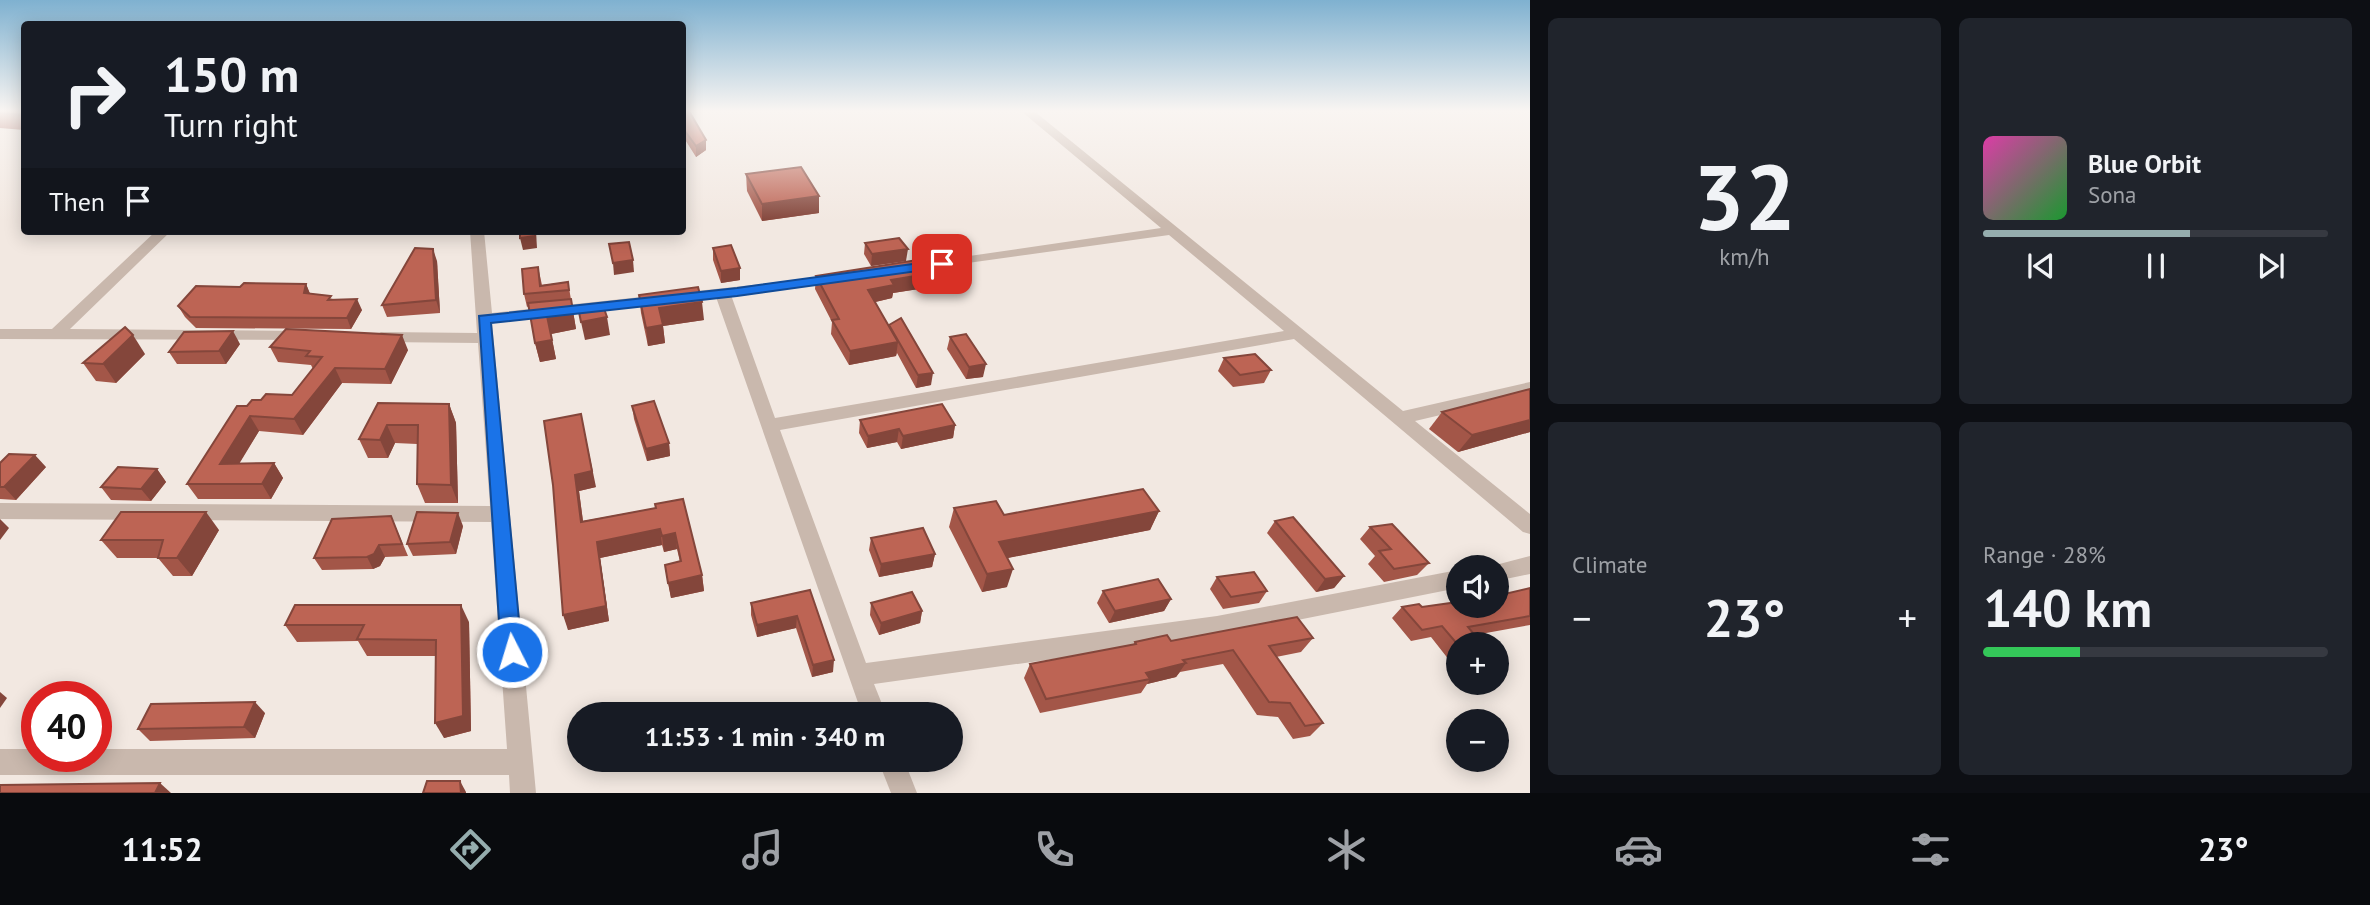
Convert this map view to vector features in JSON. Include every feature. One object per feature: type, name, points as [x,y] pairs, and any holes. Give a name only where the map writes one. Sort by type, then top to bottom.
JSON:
[{"type":"street","points":[[1071,148],[1530,526]]},
{"type":"street","points":[[886,272],[1171,231]]},
{"type":"street","points":[[56,334],[160,235]]},
{"type":"street","points":[[477,235],[523,793]]},
{"type":"street","points":[[361,337],[485,329],[859,276]]},
{"type":"street","points":[[723,294],[869,702]]},
{"type":"street","points":[[0,334],[319,336]]},
{"type":"street","points":[[769,425],[1296,334]]},
{"type":"street","points":[[1400,418],[1530,388]]},
{"type":"street","points":[[0,511],[500,514]]},
{"type":"street","points":[[1509,569],[1530,565]]},
{"type":"street","points":[[859,675],[1217,626],[1446,581]]},
{"type":"street","points":[[0,762],[521,762]]},
{"type":"street","points":[[896,772],[904,793]]},
{"type":"building","points":[[801,167],[819,196],[762,204],[746,174]]},
{"type":"building","points":[[899,238],[908,249],[872,254],[865,243]]},
{"type":"building","points":[[629,242],[633,260],[613,263],[609,244]]},
{"type":"building","points":[[731,245],[740,268],[721,271],[713,248]]},
{"type":"building","points":[[415,248],[433,249],[436,300],[382,305]]},
{"type":"building","points":[[917,260],[927,274],[891,280],[894,285],[868,290],[898,342],[850,351],[832,320],[839,319],[816,276]]},
{"type":"building","points":[[538,267],[540,286],[568,282],[569,290],[524,294],[522,269]]},
{"type":"building","points":[[244,283],[306,284],[304,293],[331,296],[328,300],[357,299],[347,318],[190,317],[178,306],[196,286],[240,287]]},
{"type":"building","points":[[698,287],[702,302],[659,308],[663,325],[646,328],[639,295]]},
{"type":"building","points":[[571,299],[573,311],[547,316],[552,340],[535,343],[528,303]]},
{"type":"building","points":[[602,303],[607,317],[581,322],[578,307]]},
{"type":"building","points":[[901,318],[933,373],[918,375],[889,325]]},
{"type":"building","points":[[125,327],[133,335],[103,364],[83,363]]},
{"type":"building","points":[[286,329],[402,335],[385,369],[335,368],[294,419],[250,416],[220,464],[274,463],[262,484],[187,484],[237,406],[247,406],[252,400],[261,400],[266,394],[292,395],[322,357],[306,356],[310,351],[270,347]]},
{"type":"building","points":[[233,331],[219,351],[169,352],[184,332]]},
{"type":"building","points":[[966,334],[986,364],[969,367],[950,337]]},
{"type":"building","points":[[1255,354],[1271,370],[1240,375],[1224,358]]},
{"type":"building","points":[[1530,389],[1530,420],[1472,435],[1442,412]]},
{"type":"building","points":[[654,401],[669,443],[646,449],[632,406]]},
{"type":"building","points":[[378,403],[449,404],[451,485],[417,484],[418,425],[387,425],[380,440],[359,439]]},
{"type":"building","points":[[942,404],[955,425],[903,436],[899,429],[868,436],[860,420]]},
{"type":"building","points":[[581,414],[592,471],[575,475],[581,522],[656,508],[655,504],[683,499],[702,575],[668,583],[665,565],[681,561],[675,533],[662,536],[660,529],[597,542],[606,606],[563,615],[553,485],[544,421]]},
{"type":"building","points":[[9,454],[35,455],[4,487],[0,487],[0,463]]},
{"type":"building","points":[[118,467],[157,469],[141,489],[101,487]]},
{"type":"building","points":[[1143,489],[1159,511],[999,542],[1013,569],[987,574],[954,508],[996,501],[1004,515]]},
{"type":"building","points":[[121,512],[206,512],[177,558],[158,558],[163,540],[101,540]]},
{"type":"building","points":[[417,512],[458,513],[450,542],[407,544]]},
{"type":"building","points":[[391,516],[402,544],[379,545],[374,554],[367,557],[314,558],[332,519]]},
{"type":"building","points":[[1293,517],[1344,576],[1325,579],[1275,521]]},
{"type":"building","points":[[1392,524],[1429,563],[1394,569],[1379,551],[1391,549],[1370,527]]},
{"type":"building","points":[[923,528],[935,554],[881,564],[871,538]]},
{"type":"building","points":[[1254,572],[1267,591],[1231,597],[1217,577]]},
{"type":"building","points":[[1158,579],[1171,599],[1115,611],[1103,591]]},
{"type":"building","points":[[1530,588],[1530,616],[1468,627],[1472,632],[1447,632],[1442,626],[1422,630],[1402,607],[1446,604],[1446,618],[1509,618],[1509,593]]},
{"type":"building","points":[[810,590],[834,660],[813,665],[797,616],[757,625],[751,603]]},
{"type":"building","points":[[912,592],[922,611],[881,623],[871,603]]},
{"type":"building","points":[[295,605],[461,605],[463,716],[435,723],[436,640],[357,639],[364,625],[285,625]]},
{"type":"building","points":[[1297,617],[1313,638],[1269,646],[1323,723],[1305,726],[1290,703],[1269,702],[1233,650],[1183,660],[1186,663],[1146,673],[1150,679],[1046,699],[1030,664],[1136,644],[1135,642],[1167,635],[1171,641]]},
{"type":"building","points":[[255,702],[244,727],[138,729],[151,704]]},
{"type":"building","points":[[427,781],[460,781],[461,793],[423,793]]},
{"type":"building","points":[[160,783],[155,793],[0,793],[0,785]]},
{"type":"route","points":[[512,652],[484,319],[737,292],[942,264]]}]
